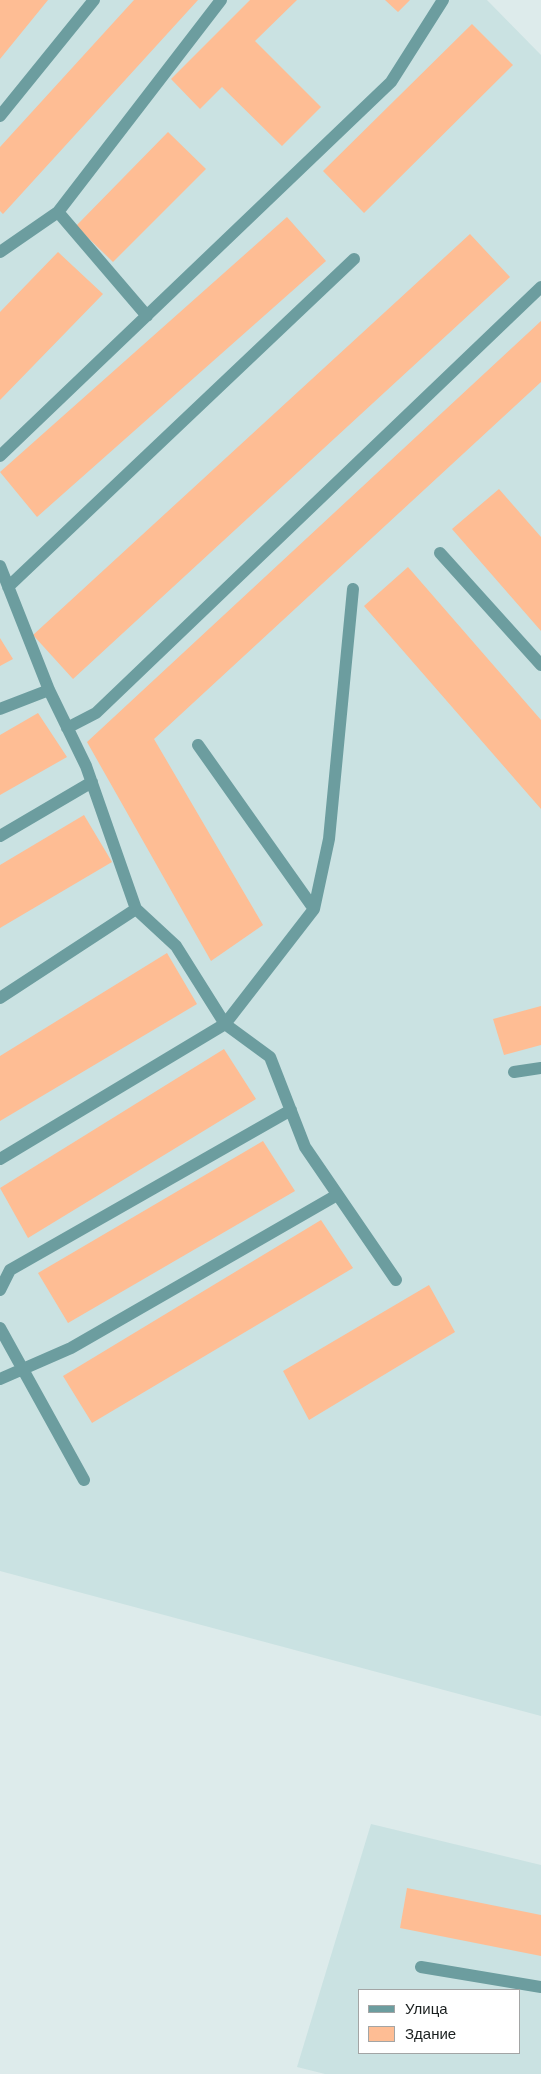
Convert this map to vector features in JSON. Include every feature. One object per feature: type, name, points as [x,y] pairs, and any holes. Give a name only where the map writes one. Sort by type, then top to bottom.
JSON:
[{"type":"lane","points":[[0,116],[94,0]]},
{"type":"lane","points":[[0,252],[58,212],[221,0]]},
{"type":"lane","points":[[0,456],[391,82],[443,0]]},
{"type":"lane","points":[[58,212],[147,316]]},
{"type":"lane","points":[[8,587],[354,259]]},
{"type":"lane","points":[[67,728],[96,713],[541,287]]},
{"type":"lane","points":[[440,553],[541,665]]},
{"type":"lane","points":[[0,566],[49,690],[92,782],[136,909],[176,946],[225,1024],[270,1057],[305,1147],[396,1280]]},
{"type":"lane","points":[[0,1159],[225,1024],[314,909],[329,839],[353,589]]},
{"type":"lane","points":[[0,709],[49,690]]},
{"type":"lane","points":[[198,744],[314,909]]},
{"type":"lane","points":[[0,836],[92,782]]},
{"type":"lane","points":[[0,998],[136,909]]},
{"type":"lane","points":[[514,1072],[541,1068]]},
{"type":"lane","points":[[0,1290],[10,1270],[291,1110]]},
{"type":"lane","points":[[0,1379],[71,1348],[338,1195]]},
{"type":"lane","points":[[0,1328],[24,1368],[84,1480]]},
{"type":"lane","points":[[421,1967],[541,1987]]},
{"type":"shaded area","points":[[0,0],[487,0],[541,55],[541,1716],[0,1571]]},
{"type":"shaded area","points":[[371,1824],[541,1865],[541,2074],[325,2074],[297,2067]]},
{"type":"building","points":[[0,0],[48,0],[0,59]]},
{"type":"building","points":[[134,0],[198,0],[3,214],[0,211],[0,147]]},
{"type":"building","points":[[250,0],[297,0],[255,41],[321,107],[282,146],[222,87],[200,109],[171,79]]},
{"type":"building","points":[[385,0],[410,0],[398,12]]},
{"type":"building","points":[[472,24],[513,65],[364,213],[323,171]]},
{"type":"building","points":[[168,132],[206,169],[113,262],[76,226]]},
{"type":"building","points":[[287,217],[326,261],[37,517],[0,472]]},
{"type":"building","points":[[470,234],[510,277],[73,679],[33,635]]},
{"type":"building","points":[[58,252],[103,294],[0,400],[0,312]]},
{"type":"building","points":[[541,321],[541,382],[154,739],[263,925],[211,961],[87,742]]},
{"type":"building","points":[[499,489],[541,537],[541,631],[452,529]]},
{"type":"building","points":[[408,567],[541,720],[541,809],[364,606]]},
{"type":"building","points":[[0,638],[13,659],[0,666]]},
{"type":"building","points":[[38,713],[67,757],[0,795],[0,735]]},
{"type":"building","points":[[84,815],[112,862],[0,928],[0,865]]},
{"type":"building","points":[[167,953],[197,1004],[0,1121],[0,1056]]},
{"type":"building","points":[[541,1006],[541,1045],[504,1055],[493,1019]]},
{"type":"building","points":[[224,1049],[256,1099],[28,1238],[0,1188]]},
{"type":"building","points":[[263,1141],[295,1191],[68,1323],[38,1273]]},
{"type":"building","points":[[321,1220],[353,1268],[92,1423],[63,1376]]},
{"type":"building","points":[[429,1285],[455,1332],[309,1420],[283,1371]]},
{"type":"building","points":[[407,1888],[541,1915],[541,1956],[400,1928]]}]
